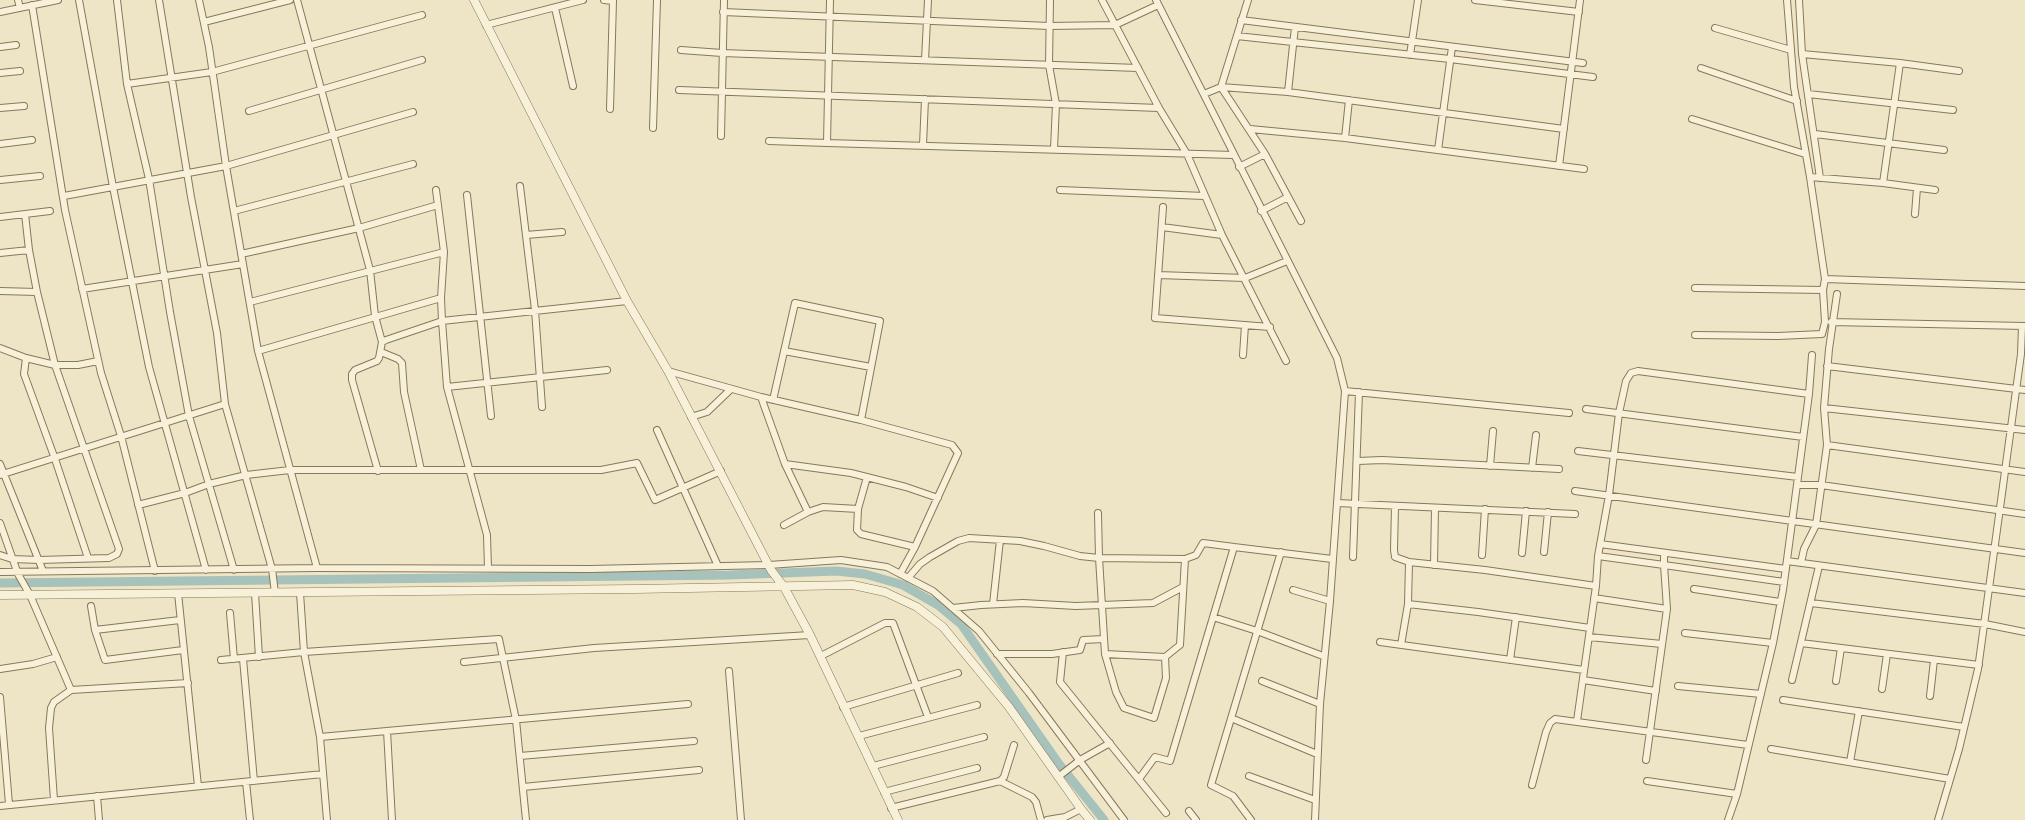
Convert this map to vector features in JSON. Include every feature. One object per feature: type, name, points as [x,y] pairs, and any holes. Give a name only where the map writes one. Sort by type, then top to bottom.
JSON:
[{"type":"street","points":[[18,0],[20,8]]},
{"type":"street","points":[[0,12],[58,0]]},
{"type":"street","points":[[79,0],[113,187],[149,367],[206,570]]},
{"type":"street","points":[[117,0],[127,84],[149,179],[189,416],[234,570]]},
{"type":"street","points":[[159,0],[217,333],[225,404],[272,572],[274,590]]},
{"type":"street","points":[[199,0],[258,351],[317,568]]},
{"type":"street","points":[[204,22],[290,0]]},
{"type":"street","points":[[297,0],[370,270],[375,316],[382,342],[381,352],[377,361],[355,370],[352,374],[352,380],[378,471]]},
{"type":"street","points":[[474,0],[627,301],[695,416],[720,471],[770,567],[821,656],[898,820]]},
{"type":"street","points":[[486,25],[583,0]]},
{"type":"street","points":[[604,0],[613,0],[610,109]]},
{"type":"street","points":[[653,128],[657,0]]},
{"type":"street","points":[[721,136],[724,0]]},
{"type":"street","points":[[827,143],[830,0]]},
{"type":"street","points":[[925,60],[928,0]]},
{"type":"street","points":[[1050,0],[1049,65],[1056,104],[1054,149]]},
{"type":"street","points":[[1102,0],[1159,108],[1187,154],[1222,235],[1286,360]]},
{"type":"street","points":[[1248,0],[1237,36],[1212,91],[1233,155],[1245,164],[1268,208],[1287,261],[1353,392],[1358,461],[1353,557]]},
{"type":"street","points":[[1410,55],[1418,0]]},
{"type":"street","points":[[1475,0],[1579,12]]},
{"type":"street","points":[[1559,166],[1580,0]]},
{"type":"street","points":[[1695,335],[1778,336],[1822,334],[1825,322],[1823,290],[1825,279],[1794,87],[1787,0]]},
{"type":"street","points":[[1799,0],[1802,54],[1820,178]]},
{"type":"street","points":[[723,12],[1049,26],[1115,26],[1157,3],[1212,91],[1250,129],[1301,221]]},
{"type":"street","points":[[32,5],[65,210],[82,289],[98,361],[121,436],[155,571]]},
{"type":"street","points":[[555,8],[572,86]]},
{"type":"street","points":[[127,84],[212,72],[422,15]]},
{"type":"street","points":[[1241,20],[1583,63]]},
{"type":"street","points":[[1288,92],[1295,27]]},
{"type":"street","points":[[1715,28],[1792,50]]},
{"type":"street","points":[[1237,36],[1450,59],[1593,77]]},
{"type":"street","points":[[0,47],[16,45]]},
{"type":"street","points":[[1438,150],[1452,47]]},
{"type":"street","points":[[680,50],[1138,68]]},
{"type":"street","points":[[1802,54],[1900,63],[1959,71]]},
{"type":"street","points":[[249,111],[422,60]]},
{"type":"street","points":[[1883,183],[1900,63]]},
{"type":"street","points":[[1701,68],[1797,102]]},
{"type":"street","points":[[0,73],[20,71]]},
{"type":"street","points":[[679,90],[1159,108]]},
{"type":"street","points":[[1212,91],[1288,92],[1564,128]]},
{"type":"street","points":[[1808,94],[1953,110]]},
{"type":"street","points":[[923,145],[925,99]]},
{"type":"street","points":[[1345,138],[1350,100]]},
{"type":"street","points":[[0,108],[24,106]]},
{"type":"street","points":[[64,196],[226,166],[413,112]]},
{"type":"street","points":[[1692,119],[1805,154]]},
{"type":"street","points":[[1250,129],[1345,138],[1584,169]]},
{"type":"street","points":[[1814,134],[1944,150]]},
{"type":"street","points":[[0,144],[32,140]]},
{"type":"street","points":[[769,141],[1233,155]]},
{"type":"street","points":[[1245,164],[1265,154]]},
{"type":"street","points":[[234,211],[413,164]]},
{"type":"street","points":[[0,180],[40,176]]},
{"type":"street","points":[[1810,177],[1883,183],[1935,190]]},
{"type":"street","points":[[520,186],[535,310],[542,407]]},
{"type":"street","points":[[1916,188],[1916,214]]},
{"type":"street","points":[[436,190],[444,252],[440,298],[447,387],[487,535],[488,568]]},
{"type":"street","points":[[1060,190],[1204,196]]},
{"type":"street","points":[[467,195],[491,416]]},
{"type":"street","points":[[1268,208],[1288,197]]},
{"type":"street","points":[[241,254],[359,228],[438,205]]},
{"type":"street","points":[[1163,207],[1155,318],[1270,327]]},
{"type":"street","points":[[0,217],[50,211]]},
{"type":"street","points":[[0,555],[12,559],[39,560],[114,557],[119,549],[55,365],[37,292],[29,250],[25,214]]},
{"type":"street","points":[[1162,227],[1222,235]]},
{"type":"street","points":[[526,235],[562,232]]},
{"type":"street","points":[[0,253],[29,250]]},
{"type":"street","points":[[250,302],[444,252]]},
{"type":"street","points":[[1158,275],[1245,278],[1287,261]]},
{"type":"street","points":[[82,289],[243,264]]},
{"type":"street","points":[[1825,279],[2025,286]]},
{"type":"street","points":[[1695,288],[1823,290]]},
{"type":"street","points":[[0,291],[37,292]]},
{"type":"street","points":[[1801,563],[1804,549],[1816,525],[1827,445],[1824,408],[1827,366],[1837,294]]},
{"type":"street","points":[[258,351],[440,298]]},
{"type":"street","points":[[382,342],[442,321],[627,301]]},
{"type":"street","points":[[773,400],[795,303],[880,320],[861,420]]},
{"type":"street","points":[[1825,322],[2023,326],[2006,470],[1979,665],[1938,820]]},
{"type":"street","points":[[1243,355],[1245,324]]},
{"type":"street","points":[[0,348],[26,358],[55,365],[78,365],[98,361]]},
{"type":"street","points":[[784,351],[871,367]]},
{"type":"street","points":[[381,352],[398,359],[402,363],[404,392],[421,470]]},
{"type":"street","points":[[1728,820],[1737,794],[1773,643],[1784,582],[1809,394],[1812,354]]},
{"type":"street","points":[[26,358],[24,374],[88,558]]},
{"type":"street","points":[[1827,366],[2025,390]]},
{"type":"street","points":[[447,387],[607,370]]},
{"type":"street","points":[[668,371],[761,397],[861,420],[952,445],[958,453],[915,547],[900,574]]},
{"type":"street","points":[[1577,721],[1619,413],[1626,381],[1631,373],[1638,371],[1809,394]]},
{"type":"street","points":[[695,416],[707,412],[731,388]]},
{"type":"street","points":[[1353,392],[1568,413]]},
{"type":"street","points":[[1314,820],[1320,704],[1332,559],[1342,503],[1353,392]]},
{"type":"street","points":[[761,397],[785,464],[808,512]]},
{"type":"street","points":[[2,474],[55,459],[121,436],[225,404]]},
{"type":"street","points":[[1824,408],[2025,430]]},
{"type":"street","points":[[1586,409],[1803,437]]},
{"type":"street","points":[[657,430],[718,566]]},
{"type":"street","points":[[1490,466],[1493,431]]},
{"type":"street","points":[[1532,468],[1536,434]]},
{"type":"street","points":[[1827,445],[2025,472]]},
{"type":"street","points":[[1578,451],[1798,477]]},
{"type":"street","points":[[1358,461],[1382,460],[1559,469]]},
{"type":"street","points":[[138,505],[185,493],[209,484],[246,476],[290,470],[601,470],[637,463],[655,500],[720,471]]},
{"type":"street","points":[[0,464],[2,474],[43,571]]},
{"type":"street","points":[[785,464],[851,473],[938,498]]},
{"type":"street","points":[[867,477],[858,509],[857,530],[861,534],[915,547]]},
{"type":"street","points":[[1797,485],[1821,486],[2025,514]]},
{"type":"street","points":[[1575,491],[2025,553]]},
{"type":"street","points":[[1342,503],[1435,508],[1485,508],[1575,514]]},
{"type":"street","points":[[1395,506],[1395,558],[1410,562],[1484,570],[1596,586]]},
{"type":"street","points":[[784,525],[808,512],[830,507],[858,509]]},
{"type":"street","points":[[1434,565],[1435,508]]},
{"type":"street","points":[[1482,554],[1485,508]]},
{"type":"street","points":[[1522,553],[1526,511]]},
{"type":"street","points":[[1544,552],[1548,512]]},
{"type":"street","points":[[1098,513],[1105,654],[1116,692],[1124,708],[1154,718],[1166,678],[1165,657]]},
{"type":"street","points":[[0,523],[12,559],[24,587],[30,595],[71,690]]},
{"type":"street","points":[[908,578],[930,556],[958,541],[969,538],[1044,546],[1080,556],[1099,558],[1185,558],[1196,555],[1203,543],[1332,559]]},
{"type":"street","points":[[993,604],[1000,540]]},
{"type":"street","points":[[1600,544],[1786,569]]},
{"type":"street","points":[[1139,779],[1155,758],[1170,762],[1234,547]]},
{"type":"street","points":[[1251,820],[1233,796],[1211,785],[1281,552]]},
{"type":"street","points":[[1646,760],[1667,609],[1664,553]]},
{"type":"street","points":[[1598,556],[1784,582]]},
{"type":"street","points":[[1105,654],[1165,657],[1180,645],[1185,558]]},
{"type":"street","points":[[0,572],[206,570],[272,572],[317,568],[590,569],[718,566],[770,567],[841,560],[887,567],[933,591],[978,631],[1080,760],[1124,820]]},
{"type":"street","points":[[1787,560],[1819,566],[2025,593]]},
{"type":"street","points":[[1401,645],[1408,604],[1410,562]]},
{"type":"street","points":[[1792,680],[1819,566]]},
{"type":"street","points":[[0,595],[256,593],[274,590],[300,593],[781,584],[853,585],[885,592],[916,607],[943,627],[1009,707],[1060,775],[1090,820]]},
{"type":"street","points":[[953,608],[1023,603],[1103,606],[1154,603],[1183,587]]},
{"type":"street","points":[[1694,589],[1780,602]]},
{"type":"street","points":[[1293,590],[1330,601]]},
{"type":"street","points":[[178,593],[198,786]]},
{"type":"street","points":[[256,593],[259,657]]},
{"type":"street","points":[[300,593],[304,652],[320,737],[327,820]]},
{"type":"street","points":[[1594,598],[1667,609]]},
{"type":"street","points":[[1811,603],[1985,624],[2025,632]]},
{"type":"street","points":[[1408,604],[1590,628]]},
{"type":"street","points":[[91,606],[95,630],[105,660],[183,650]]},
{"type":"street","points":[[230,613],[234,659]]},
{"type":"street","points":[[1213,617],[1324,656]]},
{"type":"street","points":[[1510,660],[1516,617]]},
{"type":"street","points":[[95,630],[180,620]]},
{"type":"street","points":[[821,656],[890,621],[896,626],[928,718]]},
{"type":"street","points":[[1685,633],[1773,643]]},
{"type":"street","points":[[464,662],[594,648],[810,635]]},
{"type":"street","points":[[1589,637],[1662,644]]},
{"type":"street","points":[[221,660],[304,652],[499,639],[516,720],[526,820]]},
{"type":"street","points":[[997,654],[1080,650],[1084,640],[1104,639]]},
{"type":"street","points":[[1380,642],[1584,670]]},
{"type":"street","points":[[1801,643],[1979,665]]},
{"type":"street","points":[[1836,681],[1841,648]]},
{"type":"street","points":[[1062,652],[1060,682],[1166,813]]},
{"type":"street","points":[[1882,689],[1887,654]]},
{"type":"street","points":[[0,669],[33,664],[57,657]]},
{"type":"street","points":[[243,658],[250,781],[250,820]]},
{"type":"street","points":[[1930,696],[1934,660]]},
{"type":"street","points":[[729,671],[741,820]]},
{"type":"street","points":[[844,707],[958,673]]},
{"type":"street","points":[[1583,680],[1656,691]]},
{"type":"street","points":[[1262,681],[1320,704]]},
{"type":"street","points":[[54,800],[49,728],[51,708],[54,702],[71,690],[188,683]]},
{"type":"street","points":[[1678,686],[1761,694]]},
{"type":"street","points":[[0,697],[9,804]]},
{"type":"street","points":[[1783,700],[1964,727]]},
{"type":"street","points":[[320,737],[688,704]]},
{"type":"street","points":[[859,736],[977,705]]},
{"type":"street","points":[[1850,762],[1859,711]]},
{"type":"street","points":[[1231,718],[1317,754]]},
{"type":"street","points":[[1532,785],[1550,723],[1555,719],[1748,745]]},
{"type":"street","points":[[387,732],[392,820]]},
{"type":"street","points":[[873,766],[984,737]]},
{"type":"street","points":[[520,756],[694,741]]},
{"type":"street","points":[[1060,775],[1080,760],[1110,743]]},
{"type":"street","points":[[891,808],[1000,782],[1004,777],[1014,746]]},
{"type":"street","points":[[1771,749],[1950,779]]},
{"type":"street","points":[[884,792],[977,768]]},
{"type":"street","points":[[523,787],[699,770]]},
{"type":"street","points":[[0,806],[323,774]]},
{"type":"street","points":[[1250,776],[1315,800]]},
{"type":"street","points":[[1647,781],[1737,794]]},
{"type":"street","points":[[1000,782],[1032,797],[1036,802],[1041,820]]},
{"type":"street","points":[[97,796],[99,820]]},
{"type":"street","points":[[1047,820],[1065,817],[1081,809]]},
{"type":"street","points":[[1189,811],[1196,820]]},
{"type":"waterway","points":[[0,583],[730,575],[836,571],[865,574],[903,585],[938,605],[961,624],[1059,764],[1104,820]]}]
